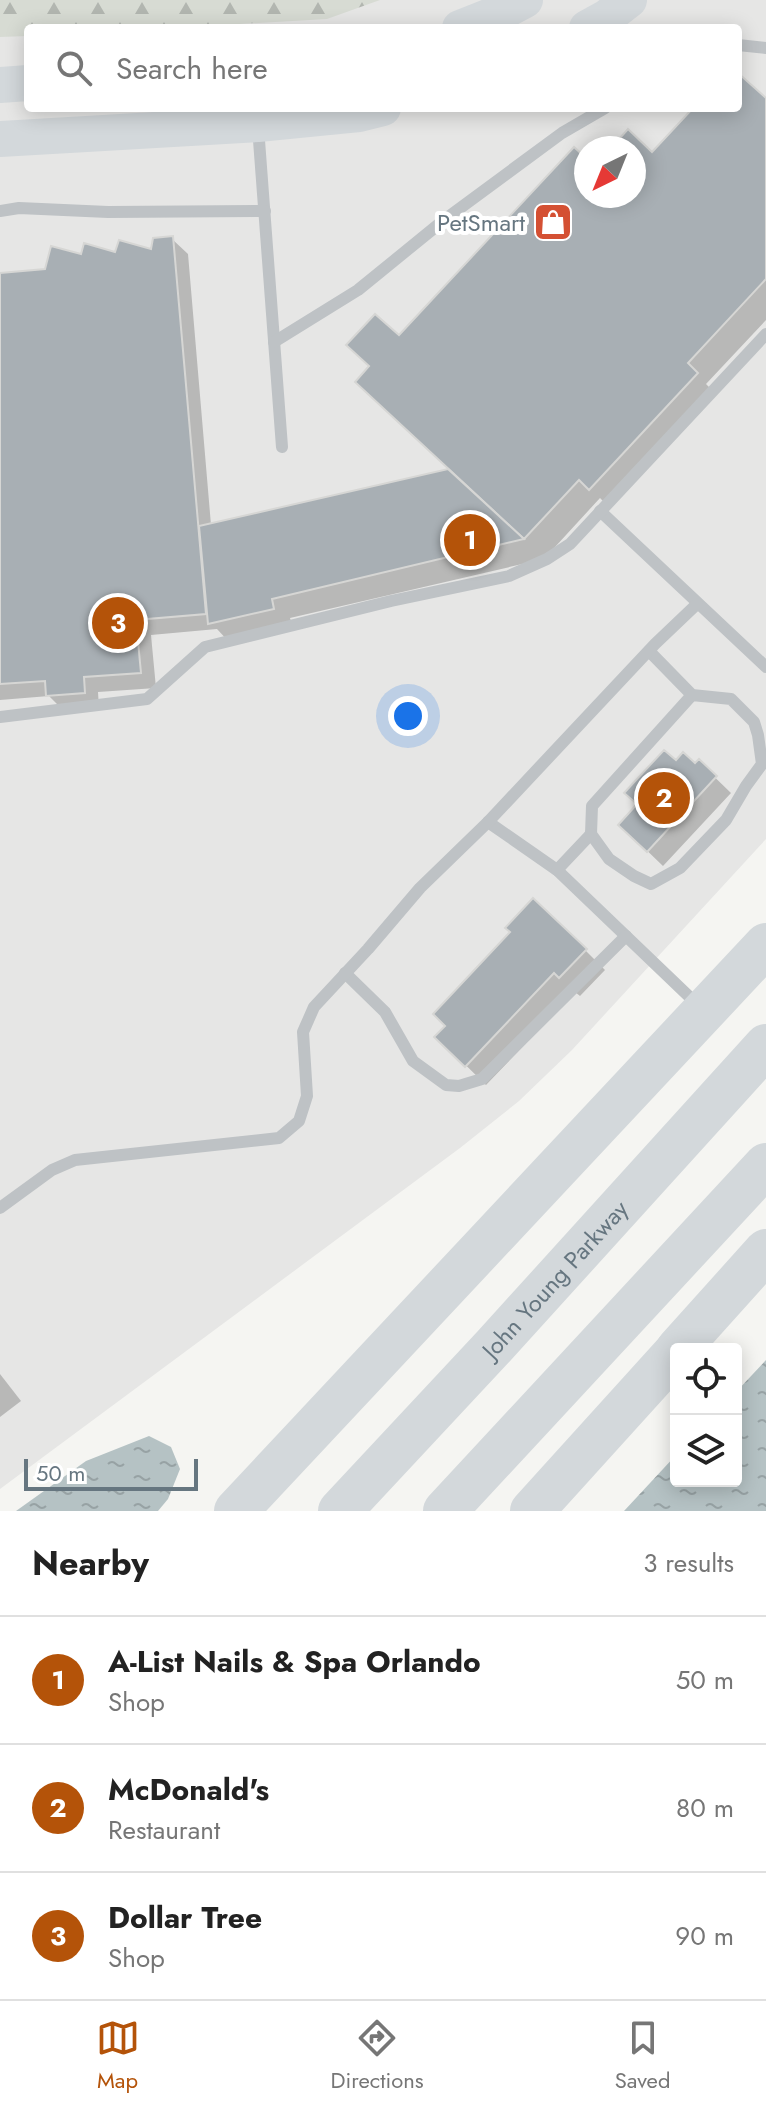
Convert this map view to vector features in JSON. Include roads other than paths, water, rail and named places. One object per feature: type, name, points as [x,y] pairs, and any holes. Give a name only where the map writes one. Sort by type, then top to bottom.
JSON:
[{"type":"highway","points":[[236,1511],[766,945]]},
{"type":"highway","name":"John Young Parkway","points":[[340,1511],[766,1046]]},
{"type":"highway","points":[[445,1511],[766,1165]]},
{"type":"highway","points":[[683,1343],[766,1251]]},
{"type":"highway","points":[[532,1511],[670,1358]]},
{"type":"street","points":[[470,24],[525,0]]},
{"type":"street","points":[[594,24],[629,0]]},
{"type":"street","points":[[0,85],[24,83]]},
{"type":"street","points":[[0,139],[257,116],[367,112]]},
{"type":"lane","points":[[742,45],[766,48]]},
{"type":"lane","points":[[274,342],[358,290],[444,220],[562,133],[598,112]]},
{"type":"lane","points":[[257,116],[282,447]]},
{"type":"lane","points":[[0,211],[19,208],[108,212],[265,211]]},
{"type":"lane","points":[[0,717],[147,699],[205,647],[391,601],[509,576],[547,559],[570,544],[766,334]]},
{"type":"lane","points":[[600,511],[766,667]]},
{"type":"lane","points":[[0,1208],[52,1170],[75,1160],[279,1138],[299,1121],[307,1096],[303,1032],[314,1007],[420,888],[488,822],[697,604]]},
{"type":"lane","points":[[649,651],[692,695],[731,699],[754,722],[762,764],[726,820],[680,868],[651,884],[609,859],[591,834],[592,806],[692,695]]},
{"type":"lane","points":[[488,822],[557,870],[704,1010]]},
{"type":"lane","points":[[557,870],[591,834]]},
{"type":"lane","points":[[345,973],[385,1012],[413,1061],[446,1085],[459,1086],[482,1079],[626,936]]},
{"type":"water","points":[[766,1360],[766,1511],[624,1511],[670,1461],[670,1487],[742,1487],[742,1386]]},
{"type":"water","points":[[149,1436],[171,1447],[180,1469],[168,1499],[158,1511],[16,1511],[86,1461]]},
{"type":"place","name":"PetSmart","points":[[553,222]]},
{"type":"place","name":"A-List Nails & Spa Orlando","points":[[470,540]]},
{"type":"place","name":"Dollar Tree","points":[[118,623]]},
{"type":"place","name":"McDonald's","points":[[664,798]]}]
